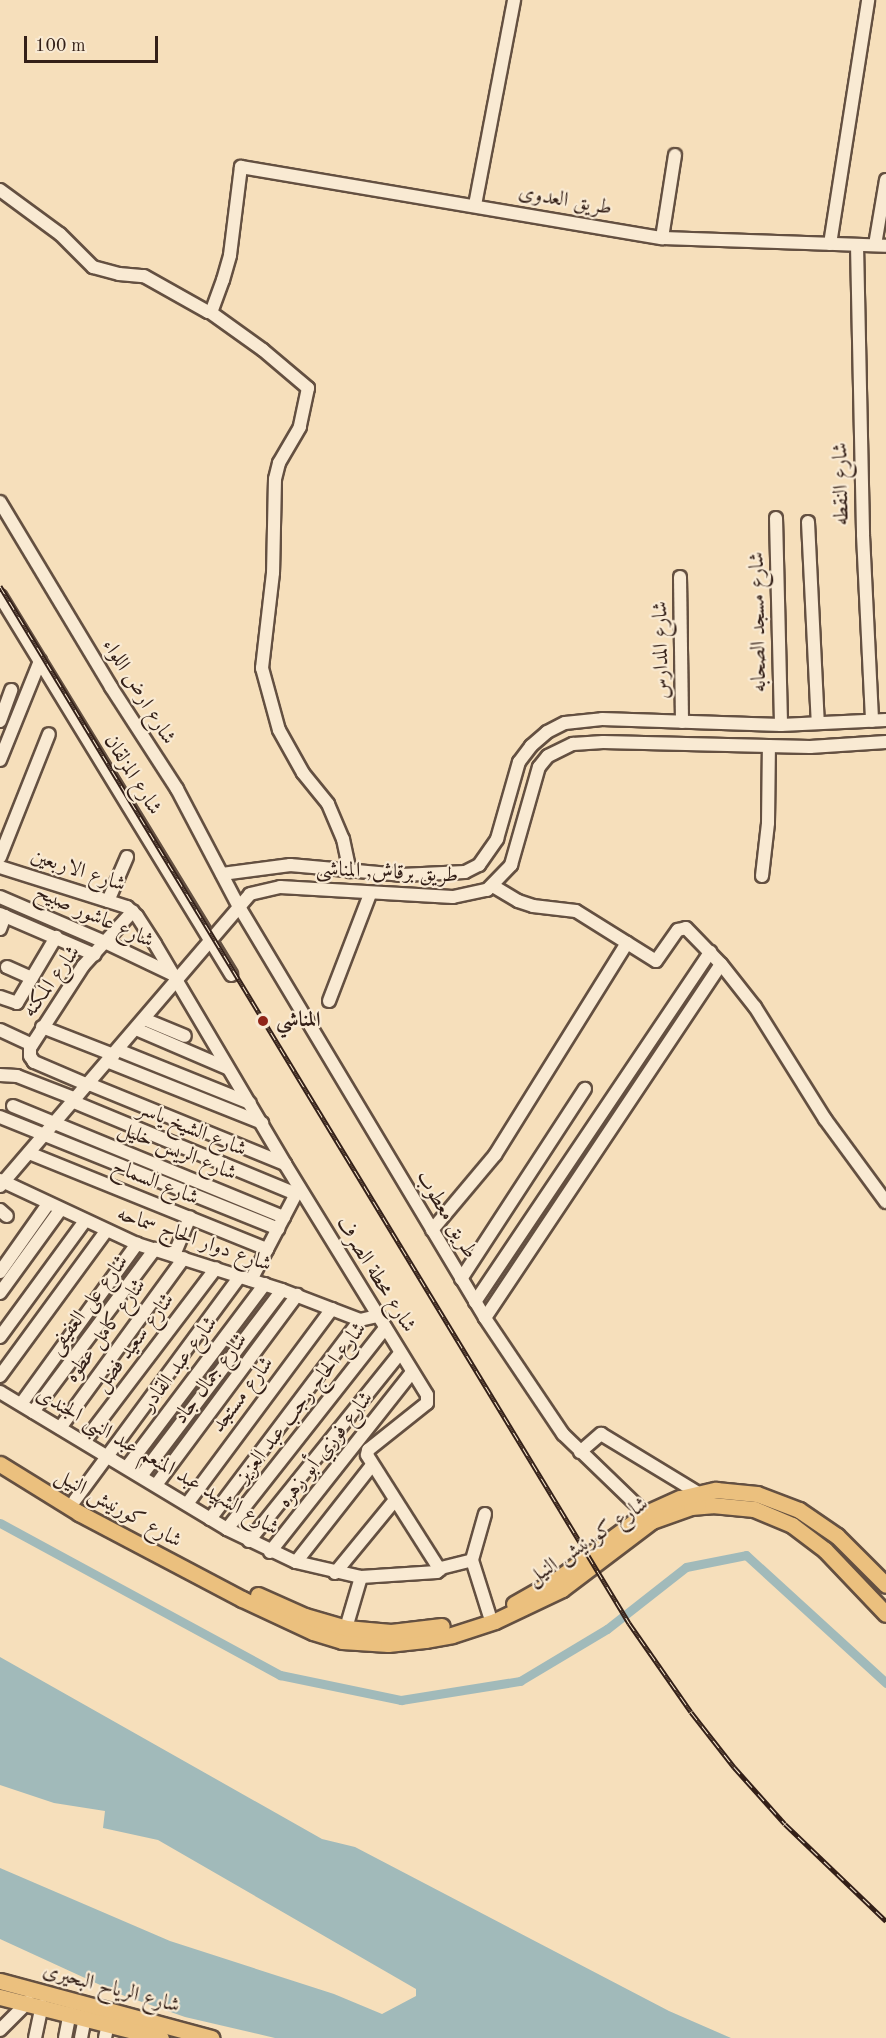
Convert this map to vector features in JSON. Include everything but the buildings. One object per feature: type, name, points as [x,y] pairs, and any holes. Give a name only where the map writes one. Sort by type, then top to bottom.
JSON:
[{"type":"main road","name":"شارع كورنيش النيل","points":[[0,1454],[58,1495],[75,1500],[342,1641],[373,1644],[434,1638],[495,1621],[559,1585],[649,1517],[698,1493],[734,1490],[757,1494],[799,1510],[837,1536],[886,1585]]},
{"type":"main road","name":"شارع كورنيش النيل","points":[[0,1464],[242,1599],[315,1627],[376,1632],[417,1630],[450,1625],[511,1606],[559,1585]]},
{"type":"main road","name":"شارع كورنيش النيل","points":[[649,1517],[712,1505],[733,1506],[773,1516],[809,1537],[886,1614]]},
{"type":"main road","name":"شارع الرياح البحيرى","points":[[0,1981],[212,2038]]},
{"type":"main road","name":"شارع الرياح البحيرى","points":[[0,1997],[78,2015],[107,2031],[160,2038]]},
{"type":"street","points":[[475,205],[514,0]]},
{"type":"street","points":[[830,244],[868,0]]},
{"type":"street","points":[[662,238],[675,155]]},
{"type":"street","name":"طريق العدوى","points":[[210,312],[230,255],[241,167],[662,238],[881,246]]},
{"type":"street","points":[[881,246],[886,180]]},
{"type":"street","points":[[0,190],[60,234],[93,267],[119,274],[144,276],[205,312],[210,312],[263,350],[308,388],[300,427],[279,463],[275,479],[273,573],[262,668],[279,730],[303,773],[328,804],[349,858],[350,871]]},
{"type":"street","name":"شارع النقطه","points":[[857,245],[863,535],[872,721]]},
{"type":"street","name":"شارع ارض اللواء","points":[[0,502],[111,687],[177,789],[224,877],[234,905]]},
{"type":"street","name":"شارع مسجد الصحابه","points":[[776,518],[781,725]]},
{"type":"street","points":[[808,522],[818,723]]},
{"type":"street","name":"شارع المدارس","points":[[680,577],[682,722]]},
{"type":"street","name":"شارع المزلقان","points":[[0,596],[231,975]]},
{"type":"street","points":[[0,760],[40,661]]},
{"type":"street","points":[[0,721],[11,690]]},
{"type":"street","points":[[602,719],[603,742]]},
{"type":"street","name":"طريق برقاش, المناشى","points":[[224,877],[290,865],[401,875],[449,875],[465,872],[479,865],[490,853],[519,762],[531,746],[547,732],[565,723],[602,719],[781,725],[886,720]]},
{"type":"street","points":[[0,857],[49,734]]},
{"type":"street","points":[[886,742],[829,746],[603,742],[573,744],[560,748],[539,767],[511,865],[493,886],[533,906],[576,911],[656,961],[682,927],[721,964],[755,1007],[825,1119],[886,1202]]},
{"type":"street","points":[[762,876],[768,839],[769,746]]},
{"type":"street","points":[[108,901],[127,857]]},
{"type":"street","name":"شارع الاربعين","points":[[0,867],[133,911],[173,978]]},
{"type":"street","name":"طريق برقاش, المناشى","points":[[1,1183],[114,1056],[173,978],[211,942],[222,928],[234,905],[250,894],[280,887],[453,897],[473,895],[493,886]]},
{"type":"street","points":[[329,1001],[370,894]]},
{"type":"street","name":"شارع عاشور صبيح","points":[[0,897],[108,943],[173,978]]},
{"type":"street","name":"طريق معطوب","points":[[234,905],[475,1302],[545,1411],[580,1452],[649,1517]]},
{"type":"street","name":"شارع المكنه","points":[[88,1085],[34,1062],[29,1052],[42,1027],[83,966],[108,943],[133,911]]},
{"type":"street","points":[[0,929],[2,915],[95,955]]},
{"type":"street","points":[[0,997],[16,1004],[56,938]]},
{"type":"street","points":[[432,1230],[495,1155],[627,943]]},
{"type":"street","points":[[475,1302],[710,952]]},
{"type":"street","points":[[485,1318],[721,964]]},
{"type":"street","points":[[7,967],[32,978]]},
{"type":"street","name":"شارع محطة الصرف","points":[[173,978],[262,1123],[298,1191],[427,1395],[427,1403],[368,1450],[367,1457],[372,1465]]},
{"type":"street","points":[[140,1024],[185,1036]]},
{"type":"street","points":[[140,1024],[227,1068]]},
{"type":"street","points":[[42,1027],[114,1056],[262,1123]]},
{"type":"street","points":[[0,1030],[32,1044]]},
{"type":"street","points":[[114,1056],[250,1104]]},
{"type":"street","name":"شارع الشيخ ياسر","points":[[0,1075],[17,1076],[298,1191]]},
{"type":"street","points":[[88,1085],[285,1164]]},
{"type":"street","points":[[461,1279],[585,1089]]},
{"type":"street","name":"شارع الريس خليل","points":[[13,1106],[284,1217]]},
{"type":"street","points":[[0,1117],[278,1229]]},
{"type":"street","name":"شارع السماح","points":[[29,1153],[267,1249]]},
{"type":"street","name":"شارع دوار الحاج سماحه","points":[[1,1183],[137,1244],[265,1284],[360,1320]]},
{"type":"street","points":[[75,1500],[267,1249],[298,1191]]},
{"type":"street","points":[[0,1272],[48,1204]]},
{"type":"street","points":[[0,1293],[60,1210]]},
{"type":"street","name":"شارع كامل عطوه","points":[[60,1428],[179,1257],[190,1217]]},
{"type":"street","points":[[0,1337],[85,1221]]},
{"type":"street","points":[[0,1376],[106,1231]]},
{"type":"street","points":[[21,1404],[137,1244]]},
{"type":"street","name":"شارع على العفيفى","points":[[33,1412],[155,1249]]},
{"type":"street","name":"شارع سعيد فضل","points":[[84,1442],[216,1268]]},
{"type":"street","name":"شارع عبد القادر","points":[[127,1467],[265,1284]]},
{"type":"street","points":[[141,1476],[282,1290]]},
{"type":"street","points":[[40,1292],[54,1302]]},
{"type":"street","name":"شارع جمال جاد","points":[[156,1485],[297,1295]]},
{"type":"street","name":"شارع مستجد","points":[[187,1504],[332,1309]]},
{"type":"street","points":[[210,1519],[360,1320],[377,1316]]},
{"type":"street","name":"شارع الحاج رجب عبد العزيز","points":[[227,1529],[385,1328]]},
{"type":"street","points":[[249,1541],[400,1353]]},
{"type":"street","name":"شارع فوزي أبو زهره","points":[[270,1551],[412,1372]]},
{"type":"street","name":"شارع الشهيد عبد المنعم عبد النبى الجندى","points":[[0,1392],[227,1529],[296,1562],[335,1573],[362,1577],[440,1570],[472,1560]]},
{"type":"street","points":[[580,1452],[601,1434],[698,1493]]},
{"type":"street","points":[[296,1562],[372,1465],[440,1570]]},
{"type":"street","points":[[335,1573],[395,1500]]},
{"type":"street","points":[[485,1514],[472,1560],[489,1614]]},
{"type":"street","points":[[346,1629],[362,1577]]},
{"type":"street","points":[[11,2038],[1,2030],[35,2004]]},
{"type":"street","points":[[35,2004],[35,2038]]},
{"type":"street","points":[[65,2038],[78,2015]]},
{"type":"street","points":[[78,2015],[81,2038]]},
{"type":"water","points":[[0,1657],[322,1839],[355,1847],[669,2011],[731,2038],[275,2038],[185,2017],[122,1995],[0,1939],[0,1868],[170,1941],[334,1994],[382,2014],[416,1996],[416,1989],[158,1840],[103,1828],[105,1811],[54,1803],[0,1785]]},
{"type":"waterway","points":[[0,1523],[280,1675],[401,1700],[520,1681],[607,1629],[686,1567],[746,1555],[886,1683]]},
{"type":"railway","points":[[0,586],[629,1623],[691,1712],[734,1767],[785,1824],[886,1921]]},
{"type":"place","name":"المناشي","points":[[263,1021]]}]
